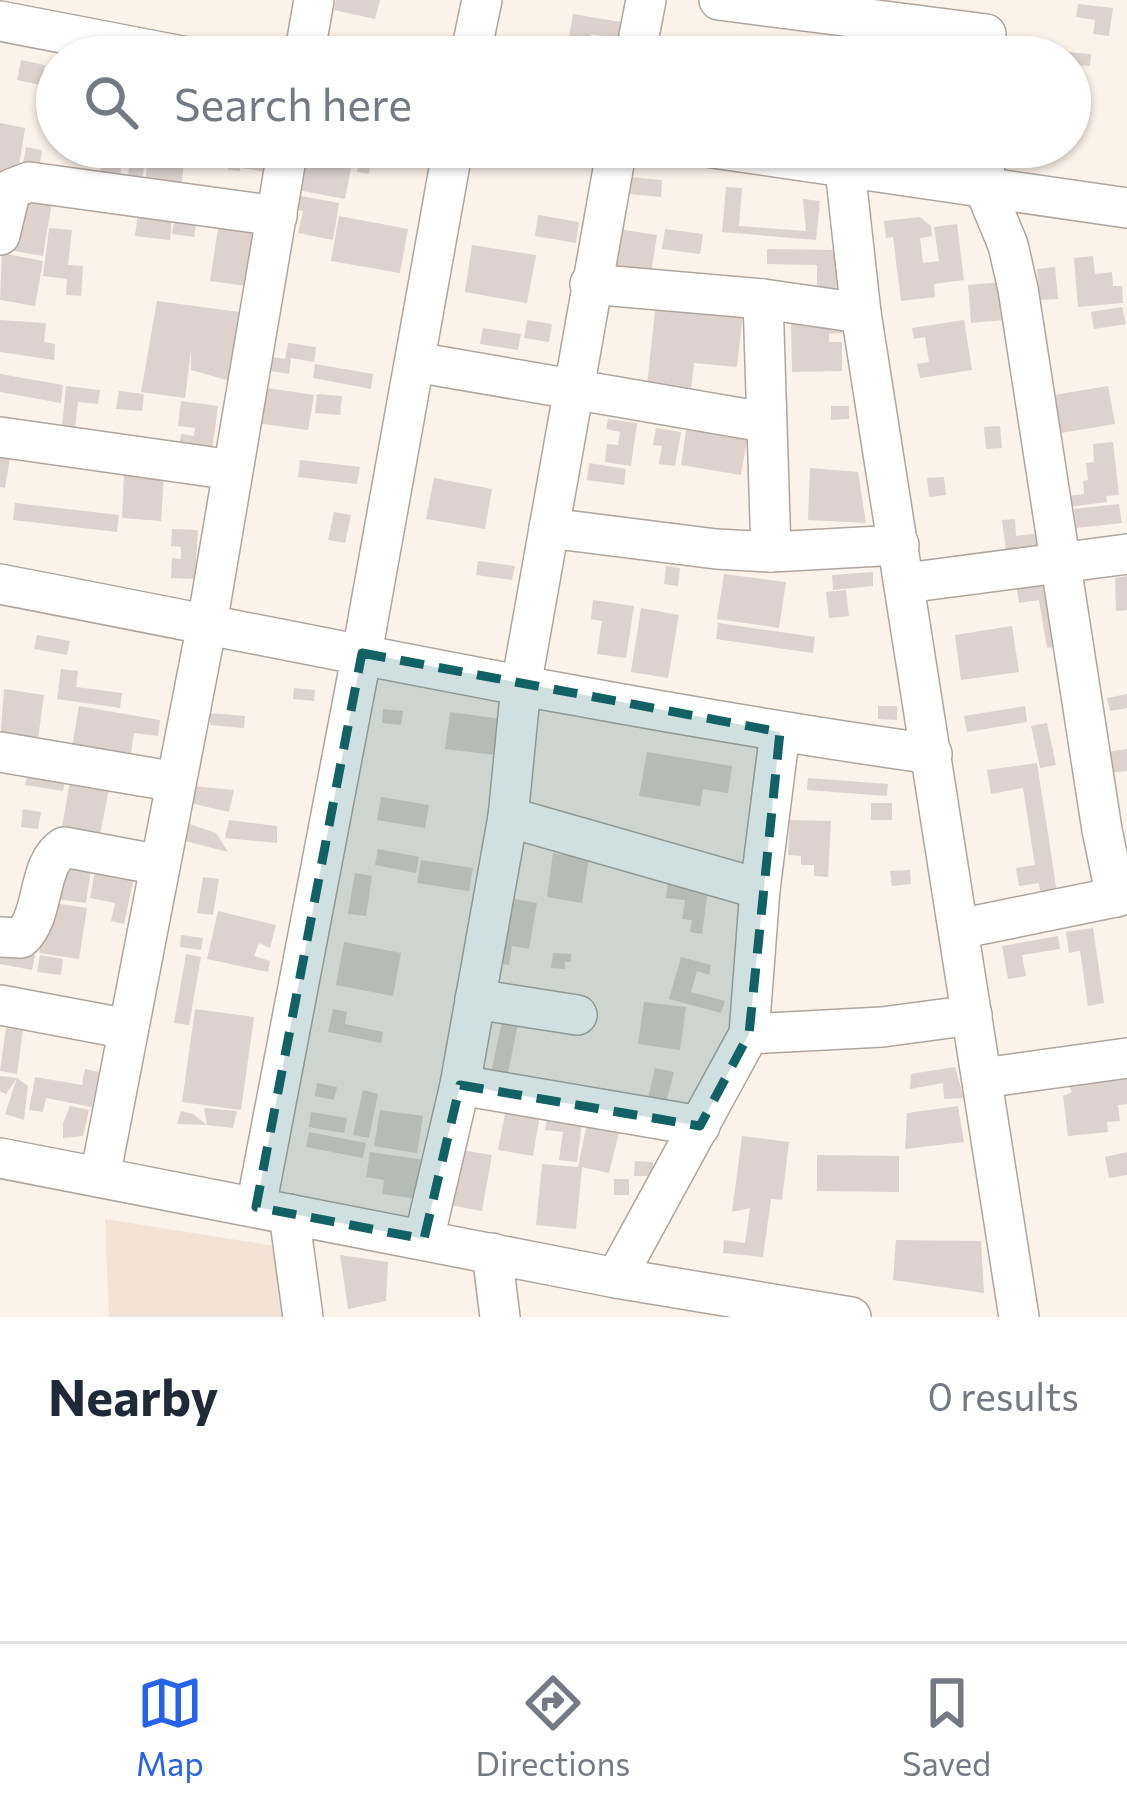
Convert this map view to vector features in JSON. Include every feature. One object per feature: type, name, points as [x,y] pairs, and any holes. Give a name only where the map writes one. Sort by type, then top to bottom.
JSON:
[{"type":"street","points":[[308,36],[314,0]]},
{"type":"street","points":[[474,36],[482,0]]},
{"type":"street","points":[[639,36],[646,0]]},
{"type":"street","points":[[719,0],[986,30]]},
{"type":"street","points":[[25,16],[105,36]]},
{"type":"street","points":[[100,1177],[207,623],[285,168]]},
{"type":"street","points":[[303,1317],[272,1211],[362,653],[449,168]]},
{"type":"street","points":[[424,1239],[460,1085],[508,817],[521,686],[613,168]]},
{"type":"street","points":[[839,168],[1127,208]]},
{"type":"street","points":[[959,929],[1122,895],[1059,563],[1018,289],[1007,245],[984,188],[984,168]]},
{"type":"street","points":[[845,169],[861,313],[1019,1317]]},
{"type":"street","points":[[0,235],[11,189],[29,182],[277,216]]},
{"type":"street","points":[[590,284],[861,313]]},
{"type":"street","points":[[763,299],[771,552]]},
{"type":"street","points":[[415,362],[764,422]]},
{"type":"street","points":[[0,437],[233,470]]},
{"type":"street","points":[[549,528],[659,545],[903,564],[1059,563],[1127,554]]},
{"type":"street","points":[[0,584],[521,686],[780,733],[932,754]]},
{"type":"street","points":[[616,1278],[749,1034],[760,889],[780,733]]},
{"type":"street","points":[[0,752],[176,782]]},
{"type":"street","points":[[508,817],[760,889]]},
{"type":"street","points":[[0,937],[21,938],[28,933],[57,850],[78,849],[160,866]]},
{"type":"street","points":[[475,999],[577,1015]]},
{"type":"street","points":[[0,1005],[128,1029]]},
{"type":"street","points":[[749,1034],[882,1027],[973,1015]]},
{"type":"street","points":[[983,1078],[1127,1058]]},
{"type":"street","points":[[460,1085],[700,1126]]},
{"type":"street","points":[[0,1158],[616,1278],[662,1301],[846,1316]]},
{"type":"street","points":[[492,1253],[500,1317]]},
{"type":"highlighted area","points":[[362,653],[780,732],[749,1034],[700,1126],[460,1085],[424,1239],[256,1207]]},
{"type":"shaded area","points":[[105,1219],[300,1250],[301,1317],[109,1317]]},
{"type":"building","points":[[336,0],[380,0],[375,19],[334,10]]},
{"type":"building","points":[[1078,4],[1113,8],[1109,36],[1093,34],[1095,20],[1076,17]]},
{"type":"building","points":[[573,14],[633,24],[631,36],[569,36]]},
{"type":"building","points":[[21,60],[36,63],[36,84],[17,80]]},
{"type":"building","points":[[0,123],[25,128],[17,177],[0,174]]},
{"type":"building","points":[[26,147],[36,149],[39,170],[21,175]]},
{"type":"building","points":[[101,168],[121,168],[120,178],[100,176]]},
{"type":"building","points":[[129,168],[144,168],[143,177],[128,176]]},
{"type":"building","points":[[146,168],[183,168],[181,192],[145,189]]},
{"type":"building","points":[[291,168],[351,168],[345,199],[287,188]]},
{"type":"building","points":[[630,177],[662,180],[661,197],[629,194]]},
{"type":"building","points":[[726,187],[742,188],[739,226],[806,231],[803,199],[820,201],[816,240],[722,232]]},
{"type":"building","points":[[13,195],[52,202],[43,256],[3,249]]},
{"type":"building","points":[[296,195],[339,203],[333,240],[298,233],[303,211],[294,209]]},
{"type":"building","points":[[138,213],[172,216],[170,240],[135,236]]},
{"type":"building","points":[[538,215],[579,222],[576,243],[535,236]]},
{"type":"building","points":[[175,216],[197,218],[194,237],[172,234]]},
{"type":"building","points":[[339,216],[408,229],[400,273],[331,261]]},
{"type":"building","points":[[920,217],[931,226],[932,236],[920,238],[923,263],[939,261],[934,227],[957,224],[964,280],[934,284],[935,297],[901,301],[893,237],[886,238],[884,221]]},
{"type":"building","points":[[219,223],[255,228],[246,286],[210,281]]},
{"type":"building","points":[[49,228],[72,230],[68,265],[83,266],[81,296],[66,295],[67,279],[43,276]]},
{"type":"building","points":[[618,229],[657,235],[650,280],[612,274]]},
{"type":"building","points":[[665,229],[703,234],[700,254],[662,249]]},
{"type":"building","points":[[472,245],[536,255],[527,303],[465,292]]},
{"type":"building","points":[[767,249],[837,250],[836,299],[817,299],[817,265],[767,264]]},
{"type":"building","points":[[2,253],[43,261],[35,306],[0,300]]},
{"type":"building","points":[[1093,256],[1095,274],[1112,272],[1113,286],[1122,286],[1123,303],[1078,307],[1074,258]]},
{"type":"building","points":[[1055,267],[1058,299],[1040,300],[1037,269]]},
{"type":"building","points":[[1011,281],[1015,319],[971,323],[968,285]]},
{"type":"building","points":[[157,301],[239,312],[230,381],[191,370],[191,350],[185,398],[141,392]]},
{"type":"building","points":[[656,303],[743,312],[737,367],[694,363],[691,390],[647,385]]},
{"type":"building","points":[[1122,307],[1126,324],[1094,329],[1091,312]]},
{"type":"building","points":[[0,320],[46,323],[44,342],[55,344],[54,360],[0,352]]},
{"type":"building","points":[[527,320],[552,324],[549,342],[524,338]]},
{"type":"building","points":[[964,320],[972,370],[920,378],[917,364],[929,362],[925,337],[914,339],[912,328]]},
{"type":"building","points":[[844,321],[844,333],[829,334],[829,342],[842,342],[842,371],[792,372],[791,322]]},
{"type":"building","points":[[483,328],[521,334],[518,350],[480,344]]},
{"type":"building","points":[[288,343],[316,347],[314,362],[291,358],[289,374],[271,371],[273,357],[285,359]]},
{"type":"building","points":[[315,364],[373,374],[371,389],[313,378]]},
{"type":"building","points":[[0,374],[63,385],[61,403],[0,392]]},
{"type":"building","points":[[66,386],[100,390],[98,404],[78,402],[75,428],[62,427]]},
{"type":"building","points":[[254,386],[314,395],[308,430],[248,422]]},
{"type":"building","points":[[1108,386],[1115,424],[1061,433],[1054,395]]},
{"type":"building","points":[[119,391],[144,394],[142,411],[116,409]]},
{"type":"building","points":[[317,394],[342,396],[340,415],[315,413]]},
{"type":"building","points":[[181,401],[218,406],[212,451],[179,447],[181,434],[194,436],[195,428],[178,426]]},
{"type":"building","points":[[831,406],[849,406],[849,419],[831,420]]},
{"type":"building","points":[[608,419],[637,423],[631,466],[605,462],[607,444],[618,445],[620,432],[606,429]]},
{"type":"building","points":[[1000,426],[1002,448],[986,449],[984,427]]},
{"type":"building","points":[[656,428],[681,432],[675,466],[659,464],[662,446],[653,445]]},
{"type":"building","points":[[686,430],[747,440],[741,475],[681,465]]},
{"type":"building","points":[[1113,442],[1119,495],[1106,496],[1107,502],[1067,507],[1066,496],[1084,494],[1086,463],[1094,462],[1093,444]]},
{"type":"building","points":[[0,443],[12,445],[5,488],[0,487]]},
{"type":"building","points":[[300,460],[360,467],[357,484],[298,477]]},
{"type":"building","points":[[589,463],[626,469],[624,485],[587,480]]},
{"type":"building","points":[[810,468],[858,472],[866,523],[808,520]]},
{"type":"building","points":[[124,475],[164,477],[161,521],[122,518]]},
{"type":"building","points":[[944,477],[946,495],[929,497],[927,478]]},
{"type":"building","points":[[434,478],[492,489],[485,529],[426,519]]},
{"type":"building","points":[[15,503],[119,515],[117,532],[13,520]]},
{"type":"building","points":[[1119,504],[1122,523],[1076,528],[1074,509]]},
{"type":"building","points":[[334,512],[351,515],[345,543],[328,540]]},
{"type":"building","points":[[1015,519],[1016,536],[1049,532],[1052,557],[1007,558],[1002,520]]},
{"type":"building","points":[[172,529],[198,530],[195,579],[171,578],[172,558],[181,559],[181,547],[171,546]]},
{"type":"building","points":[[478,561],[515,566],[512,580],[476,575]]},
{"type":"building","points":[[666,566],[680,568],[678,586],[664,584]]},
{"type":"building","points":[[873,572],[873,586],[833,590],[832,575]]},
{"type":"building","points":[[724,574],[786,582],[779,628],[717,619]]},
{"type":"building","points":[[1127,576],[1127,610],[1116,611],[1115,578]]},
{"type":"building","points":[[1055,578],[1066,645],[1047,648],[1039,600],[1019,603],[1016,585]]},
{"type":"building","points":[[846,590],[849,616],[829,618],[826,592]]},
{"type":"building","points":[[593,600],[634,606],[626,658],[597,654],[602,621],[591,619]]},
{"type":"building","points":[[641,608],[679,615],[668,678],[631,672]]},
{"type":"building","points":[[718,623],[815,637],[813,653],[716,639]]},
{"type":"building","points":[[1012,626],[1019,672],[961,680],[955,635]]},
{"type":"building","points":[[37,635],[70,641],[67,655],[34,649]]},
{"type":"building","points":[[61,669],[78,671],[76,687],[122,693],[120,708],[57,699]]},
{"type":"building","points":[[294,688],[315,690],[314,701],[293,699]]},
{"type":"building","points":[[4,689],[44,695],[37,746],[0,741]]},
{"type":"building","points":[[1127,694],[1127,708],[1110,711],[1107,698]]},
{"type":"building","points":[[79,706],[160,720],[158,736],[134,733],[131,753],[117,751],[116,760],[71,753]]},
{"type":"building","points":[[878,706],[897,706],[897,720],[878,719]]},
{"type":"building","points":[[1025,706],[1027,722],[967,732],[964,716]]},
{"type":"building","points":[[383,709],[403,711],[401,725],[382,723]]},
{"type":"building","points":[[450,712],[509,720],[504,756],[445,749]]},
{"type":"building","points":[[210,713],[245,716],[244,728],[210,725]]},
{"type":"building","points":[[1047,723],[1056,765],[1040,768],[1031,726]]},
{"type":"building","points":[[1127,749],[1127,771],[1107,773],[1105,752]]},
{"type":"building","points":[[647,752],[732,766],[728,793],[703,789],[700,806],[639,796]]},
{"type":"building","points":[[1037,763],[1058,899],[1042,902],[1039,883],[1019,886],[1016,868],[1035,865],[1023,788],[991,794],[987,770]]},
{"type":"building","points":[[28,772],[66,778],[63,791],[25,785]]},
{"type":"building","points":[[71,776],[110,783],[98,845],[60,838]]},
{"type":"building","points":[[808,778],[888,784],[887,796],[807,790]]},
{"type":"building","points":[[193,786],[234,790],[229,812],[190,803]]},
{"type":"building","points":[[381,797],[429,805],[425,828],[377,820]]},
{"type":"building","points":[[871,803],[892,803],[892,820],[871,820]]},
{"type":"building","points":[[23,809],[41,812],[38,829],[21,827]]},
{"type":"building","points":[[229,820],[277,826],[277,843],[225,838]]},
{"type":"building","points":[[790,820],[831,821],[828,877],[814,876],[814,865],[801,865],[801,856],[788,855]]},
{"type":"building","points":[[187,823],[216,833],[228,852],[181,840]]},
{"type":"building","points":[[378,849],[419,857],[416,873],[375,865]]},
{"type":"building","points":[[553,853],[589,859],[582,903],[547,897]]},
{"type":"building","points":[[56,857],[92,863],[86,903],[50,898]]},
{"type":"building","points":[[421,860],[473,868],[469,891],[417,883]]},
{"type":"building","points":[[96,865],[135,873],[124,924],[111,921],[115,903],[90,898]]},
{"type":"building","points":[[910,870],[911,884],[892,886],[890,871]]},
{"type":"building","points":[[355,873],[372,876],[366,916],[348,914]]},
{"type":"building","points":[[203,877],[219,879],[213,915],[197,913]]},
{"type":"building","points":[[668,882],[708,888],[702,934],[690,932],[692,920],[682,919],[685,900],[666,898]]},
{"type":"building","points":[[498,896],[537,903],[529,949],[512,946],[509,965],[486,961]]},
{"type":"building","points":[[47,902],[87,908],[79,959],[39,953]]},
{"type":"building","points":[[218,911],[276,925],[270,948],[259,943],[254,956],[270,961],[268,972],[207,959]]},
{"type":"building","points":[[1093,928],[1104,1003],[1088,1006],[1080,951],[1069,953],[1066,932]]},
{"type":"building","points":[[181,935],[203,938],[201,950],[180,947]]},
{"type":"building","points":[[1058,936],[1060,949],[1022,955],[1026,976],[1008,979],[1002,946]]},
{"type":"building","points":[[344,942],[401,953],[393,996],[336,985]]},
{"type":"building","points":[[0,949],[35,955],[32,970],[0,964]]},
{"type":"building","points":[[553,953],[571,954],[571,962],[565,962],[565,969],[551,968]]},
{"type":"building","points":[[186,954],[201,957],[189,1025],[174,1023]]},
{"type":"building","points":[[40,955],[63,959],[61,975],[37,972]]},
{"type":"building","points":[[681,957],[711,965],[709,975],[697,971],[691,992],[725,1001],[721,1013],[669,999]]},
{"type":"building","points":[[644,1002],[686,1007],[680,1050],[638,1044]]},
{"type":"building","points":[[195,1009],[254,1017],[241,1110],[182,1102]]},
{"type":"building","points":[[333,1009],[347,1012],[345,1024],[383,1032],[381,1043],[328,1032]]},
{"type":"building","points":[[502,1021],[518,1024],[506,1082],[490,1078]]},
{"type":"building","points":[[6,1028],[23,1030],[17,1074],[0,1071]]},
{"type":"building","points":[[955,1067],[964,1098],[944,1099],[943,1083],[910,1089],[911,1074]]},
{"type":"building","points":[[655,1068],[674,1072],[665,1107],[647,1103]]},
{"type":"building","points":[[85,1069],[99,1072],[92,1107],[46,1098],[43,1112],[29,1110],[35,1077],[82,1085]]},
{"type":"building","points":[[1127,1069],[1127,1104],[1118,1105],[1120,1121],[1107,1122],[1108,1132],[1068,1136],[1063,1096],[1072,1092],[1064,1076]]},
{"type":"building","points":[[0,1076],[17,1078],[6,1094],[0,1091]]},
{"type":"building","points":[[17,1078],[28,1086],[24,1120],[5,1114]]},
{"type":"building","points":[[317,1083],[337,1087],[334,1100],[315,1096]]},
{"type":"building","points":[[363,1090],[378,1094],[369,1138],[353,1135]]},
{"type":"building","points":[[507,1103],[541,1109],[533,1156],[498,1150]]},
{"type":"building","points":[[70,1106],[89,1110],[83,1136],[63,1138],[63,1123]]},
{"type":"building","points":[[958,1106],[964,1142],[905,1149],[907,1113]]},
{"type":"building","points":[[204,1108],[237,1111],[233,1128],[207,1125]]},
{"type":"building","points":[[380,1110],[423,1116],[417,1153],[374,1146]]},
{"type":"building","points":[[181,1111],[193,1114],[207,1125],[177,1124]]},
{"type":"building","points":[[548,1111],[583,1115],[577,1162],[559,1160],[563,1132],[545,1130]]},
{"type":"building","points":[[311,1112],[347,1118],[344,1133],[309,1127]]},
{"type":"building","points":[[588,1119],[621,1124],[609,1173],[582,1167],[576,1229],[536,1225],[542,1164],[578,1167]]},
{"type":"building","points":[[309,1132],[366,1143],[363,1158],[306,1147]]},
{"type":"building","points":[[742,1136],[789,1142],[782,1200],[771,1199],[763,1257],[723,1253],[724,1240],[745,1243],[750,1208],[732,1212]]},
{"type":"building","points":[[455,1149],[492,1155],[482,1211],[445,1204]]},
{"type":"building","points":[[370,1152],[424,1160],[418,1199],[382,1194],[384,1180],[366,1177]]},
{"type":"building","points":[[1127,1152],[1127,1175],[1109,1178],[1105,1157]]},
{"type":"building","points":[[817,1155],[899,1156],[899,1192],[817,1191]]},
{"type":"building","points":[[635,1161],[653,1162],[653,1176],[634,1176]]},
{"type":"building","points":[[614,1179],[629,1179],[629,1195],[614,1195]]},
{"type":"building","points":[[896,1240],[981,1241],[984,1293],[893,1280]]},
{"type":"building","points":[[340,1255],[388,1262],[386,1301],[348,1309]]}]
